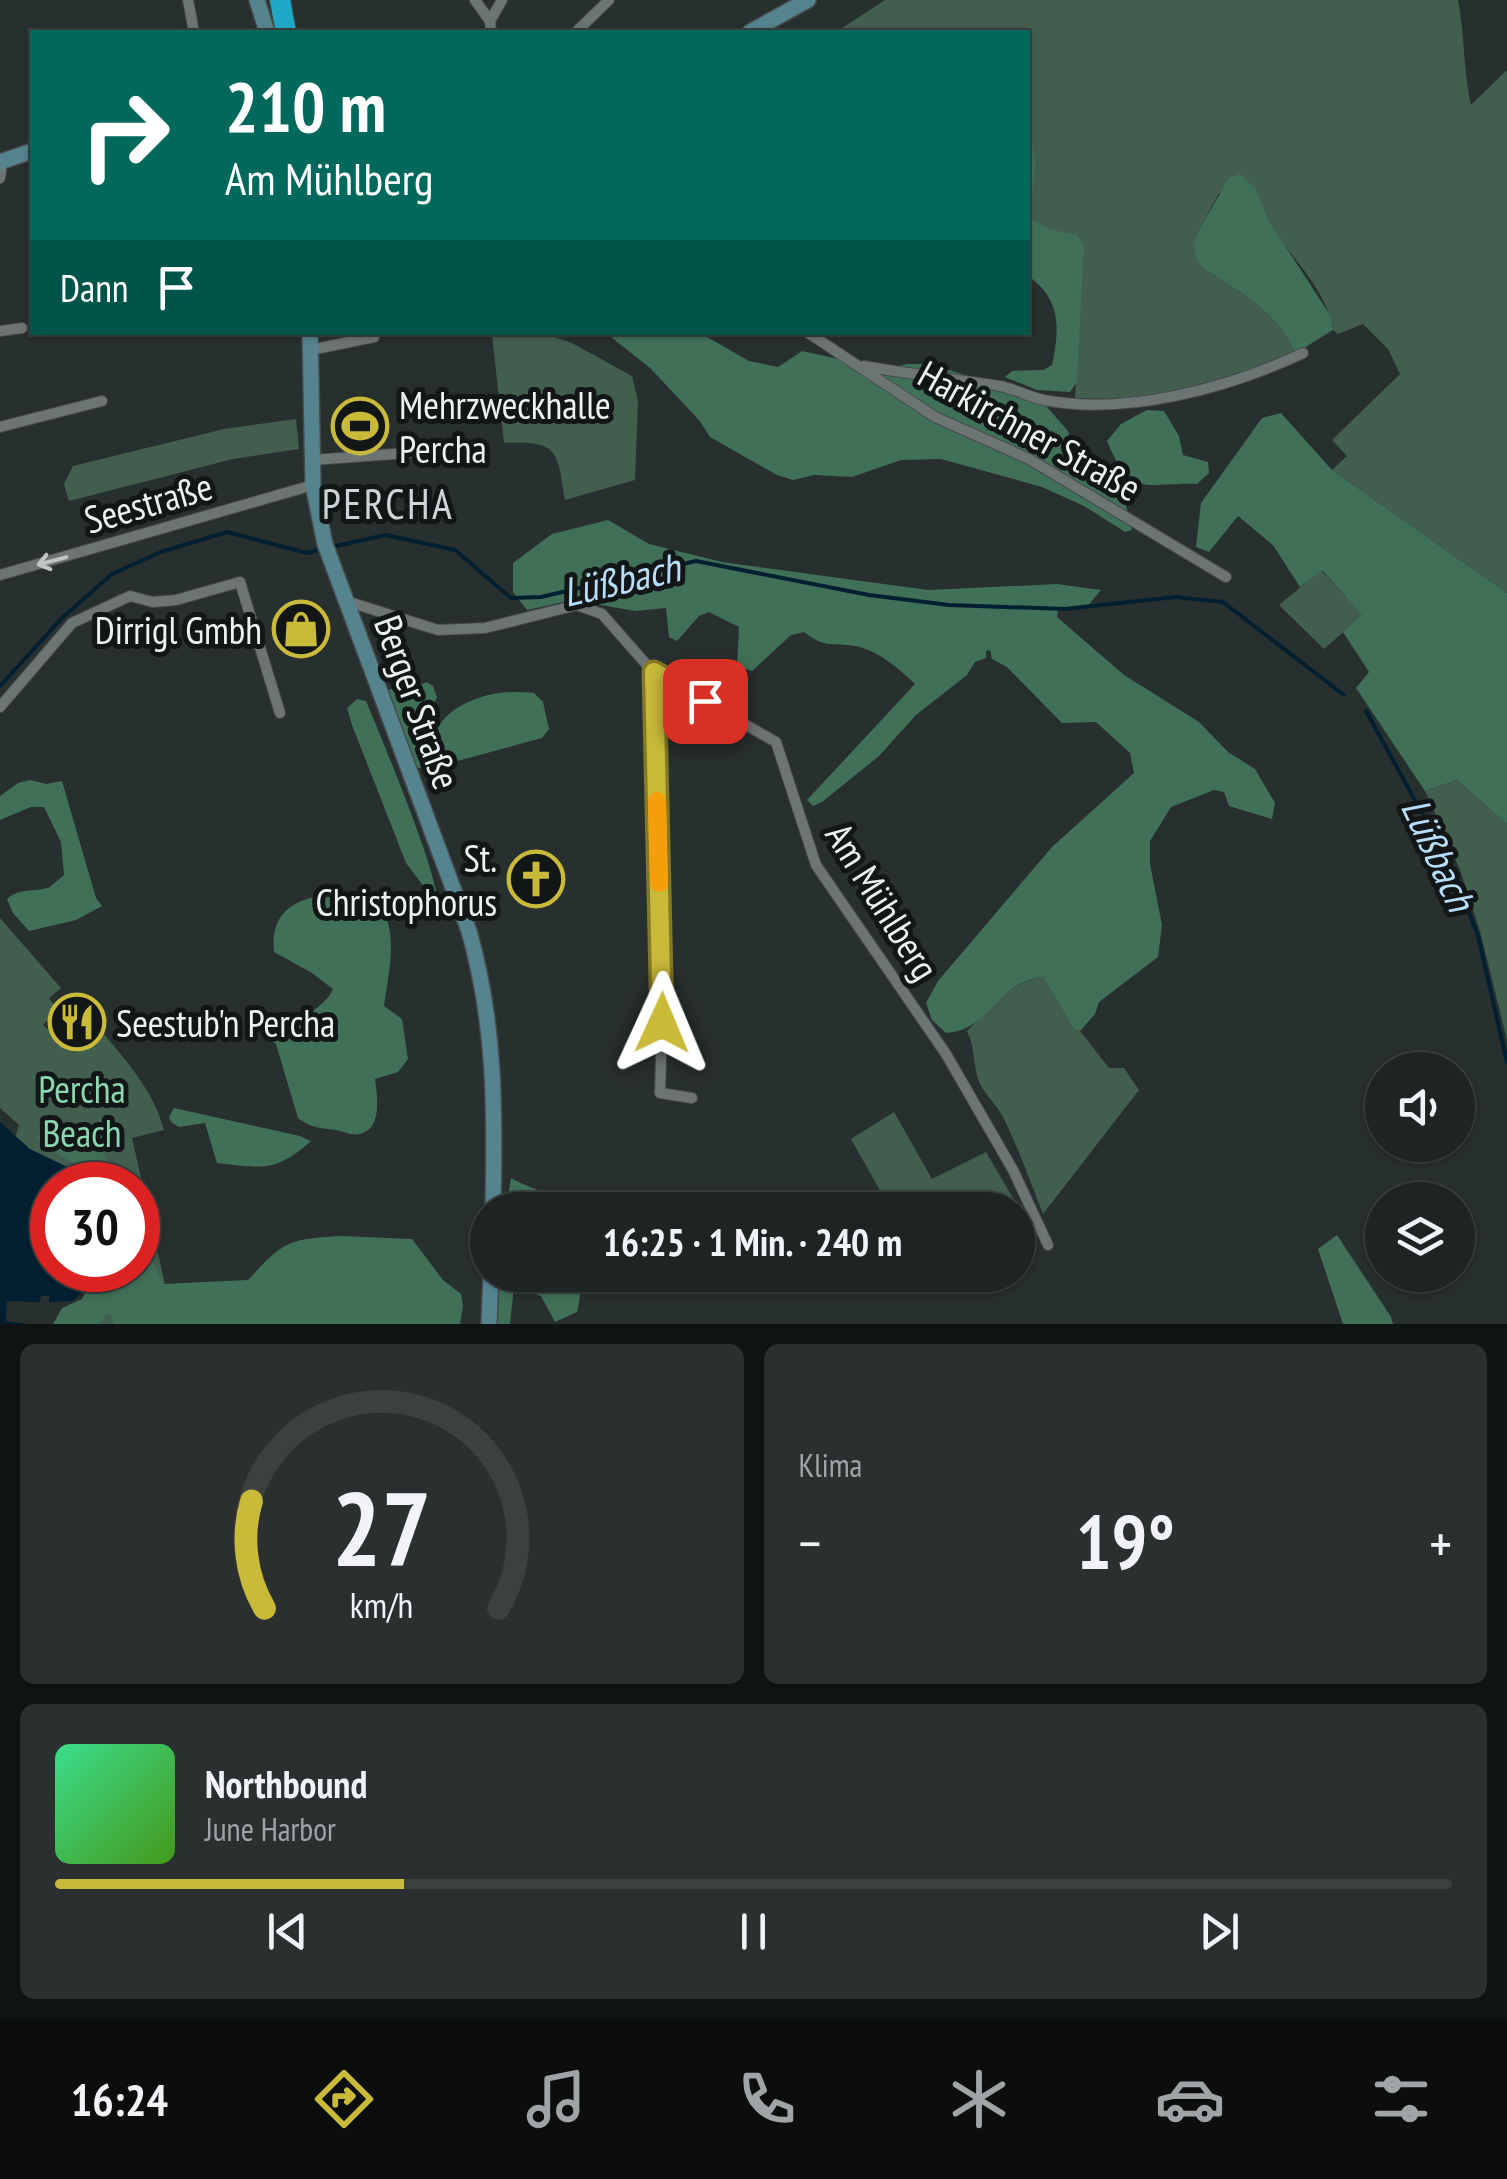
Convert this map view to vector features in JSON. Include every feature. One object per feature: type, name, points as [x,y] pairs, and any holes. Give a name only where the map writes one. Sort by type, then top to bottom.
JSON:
[{"type":"highway","points":[[280,0],[286,30]]},
{"type":"main road","points":[[258,0],[266,30]]},
{"type":"main road","points":[[754,30],[808,0]]},
{"type":"main road","points":[[1,167],[30,152]]},
{"type":"main road","name":"Berger Straße","points":[[310,335],[313,485],[324,544],[472,942],[492,1048],[492,1192]]},
{"type":"main road","points":[[489,1324],[490,1292]]},
{"type":"street","points":[[188,0],[194,30]]},
{"type":"street","points":[[476,0],[491,27]]},
{"type":"street","points":[[491,27],[502,0]]},
{"type":"street","points":[[578,30],[609,0]]},
{"type":"street","points":[[0,331],[22,328]]},
{"type":"street","points":[[310,350],[374,335]]},
{"type":"street","name":"Harkirchner Straße","points":[[812,335],[935,416],[1029,458],[1226,577]]},
{"type":"street","points":[[858,365],[940,380],[1004,386],[1044,400],[1112,402],[1200,392],[1303,353]]},
{"type":"street","points":[[0,427],[102,401]]},
{"type":"street","points":[[312,460],[421,452]]},
{"type":"street","name":"Seestraße","points":[[0,575],[313,485]]},
{"type":"street","points":[[0,707],[72,623],[130,596],[154,602],[176,600],[240,582],[280,713]]},
{"type":"street","name":"Am Mühlberg","points":[[344,600],[438,630],[486,628],[578,605],[602,614],[654,672],[776,742],[816,865],[946,1054],[1013,1170],[1048,1245]]},
{"type":"street","points":[[654,672],[663,988],[660,1093],[692,1098]]},
{"type":"green space","points":[[885,0],[1458,0],[1471,105],[1507,70],[1507,593],[1332,470],[1347,456],[1332,440],[1400,374],[1388,349],[1363,324],[1338,334],[1333,330],[1323,299],[1276,233],[1256,189],[1219,193],[1200,228],[1203,268],[1267,313],[1296,353],[1254,373],[1149,400],[1075,398],[1081,296],[1077,235],[1030,236],[1030,30],[839,30]]},
{"type":"green space","points":[[1030,138],[1035,153],[1032,219],[1049,229],[1077,235],[1084,245],[1077,382],[1070,392],[1037,390],[1005,377],[1012,371],[1043,370],[1052,365],[1057,327],[1052,305],[1030,278]]},
{"type":"green space","points":[[1240,174],[1256,189],[1269,221],[1330,315],[1333,330],[1296,353],[1267,313],[1203,268],[1196,258],[1194,243],[1200,228],[1229,178]]},
{"type":"green space","points":[[492,335],[549,335],[572,343],[632,376],[638,401],[635,480],[565,500],[560,469],[552,452],[535,444],[504,443]]},
{"type":"green space","points":[[609,335],[704,335],[749,361],[778,367],[802,351],[885,369],[931,364],[1040,399],[1068,431],[1082,470],[1112,478],[1123,493],[1132,530],[1125,532],[1084,506],[1042,487],[941,459],[901,460],[852,477],[814,475],[793,480],[777,475],[710,437],[650,368]]},
{"type":"green space","points":[[1147,410],[1164,411],[1179,436],[1183,455],[1208,462],[1209,473],[1197,484],[1142,484],[1124,472],[1107,441],[1121,424]]},
{"type":"green space","points":[[1281,413],[1332,470],[1507,593],[1507,824],[1457,780],[1425,791],[1356,688],[1369,672],[1343,632],[1362,615],[1322,570],[1300,587],[1273,545],[1238,516],[1209,552],[1196,547],[1201,503],[1262,418]]},
{"type":"green space","points":[[296,419],[299,449],[233,459],[69,501],[64,484],[73,466],[224,429]]},
{"type":"green space","points":[[608,520],[649,544],[722,562],[928,590],[1057,584],[1101,590],[1086,608],[1058,611],[1057,617],[1124,675],[1199,722],[1228,752],[1255,769],[1275,803],[1272,819],[1229,806],[1224,792],[1214,790],[1171,807],[1150,841],[1150,864],[1162,925],[1158,957],[1099,1002],[1095,1014],[1080,1031],[1074,1030],[1043,977],[1014,988],[962,1030],[946,1033],[932,1020],[926,1003],[938,981],[1052,847],[1134,773],[1130,753],[1096,722],[1062,723],[1007,667],[992,659],[990,650],[967,675],[916,715],[879,756],[813,806],[807,800],[915,684],[872,652],[823,643],[804,632],[791,635],[752,671],[737,666],[739,627],[709,612],[699,616],[677,641],[669,637],[666,608],[635,611],[573,600],[527,610],[513,592],[513,563],[552,534]]},
{"type":"green space","points":[[1321,570],[1363,615],[1324,649],[1279,605]]},
{"type":"green space","points":[[427,682],[437,697],[425,722],[431,740],[453,711],[486,696],[510,692],[534,693],[543,702],[549,729],[542,738],[439,766],[417,768],[385,692],[395,687],[404,692]]},
{"type":"green space","points":[[357,699],[366,701],[395,773],[430,867],[437,904],[406,863],[352,725],[347,708]]},
{"type":"green space","points":[[30,780],[46,784],[62,781],[96,898],[102,906],[76,920],[29,931],[7,899],[17,893],[50,887],[64,875],[61,842],[44,807],[31,807],[0,820],[0,796]]},
{"type":"green space","points":[[1457,780],[1507,824],[1507,1040],[1480,931],[1460,870],[1425,791]]},
{"type":"green space","points":[[333,894],[367,894],[386,916],[390,929],[384,1006],[402,1019],[408,1059],[398,1072],[375,1079],[375,1119],[367,1131],[353,1134],[311,1126],[298,1118],[276,1044],[267,1038],[265,1029],[306,1015],[323,1003],[333,989],[274,952],[280,918],[302,901]]},
{"type":"green space","name":"Percha Beach","points":[[0,918],[61,988],[49,998],[57,1009],[43,1025],[76,1053],[99,1028],[138,1076],[164,1130],[132,1138],[137,1162],[30,1162],[30,1168],[0,1144],[16,1135],[19,1125],[0,1108]]},
{"type":"green space","points":[[1043,977],[1074,1030],[1080,1031],[1109,1068],[1124,1068],[1139,1090],[1043,1214],[1003,1117],[980,1084],[967,1031],[992,1005],[1031,980]]},
{"type":"green space","points":[[174,1108],[311,1141],[287,1159],[267,1166],[217,1163],[205,1123],[179,1127],[169,1117]]},
{"type":"green space","points":[[894,1112],[932,1179],[986,1152],[1009,1192],[881,1192],[851,1139]]},
{"type":"green space","points":[[62,1124],[98,1147],[108,1162],[70,1162],[37,1138]]},
{"type":"green space","points":[[511,1178],[542,1192],[509,1192]]},
{"type":"green space","points":[[1337,1235],[1365,1278],[1365,1292],[1375,1292],[1393,1324],[1343,1324],[1318,1249]]},
{"type":"green space","points":[[309,1239],[412,1239],[443,1280],[461,1294],[460,1324],[113,1324],[112,1315],[107,1314],[99,1324],[53,1324],[62,1308],[82,1299],[86,1292],[160,1292],[160,1276],[164,1284],[248,1280],[279,1250]]},
{"type":"green space","name":"Percha Beach","points":[[160,1262],[174,1324],[90,1324],[92,1292],[160,1292]]},
{"type":"green space","points":[[493,1292],[513,1292],[510,1324],[491,1324]]},
{"type":"green space","points":[[530,1292],[581,1292],[577,1312],[555,1322],[541,1296]]},
{"type":"water","points":[[0,1122],[30,1149],[57,1162],[30,1162],[30,1292],[82,1292],[73,1301],[49,1302],[49,1296],[41,1296],[40,1302],[7,1301],[6,1321],[27,1324],[0,1324]]},
{"type":"waterway","name":"Lüßbach","points":[[0,686],[63,617],[112,574],[161,552],[227,532],[307,553],[322,549]]},
{"type":"waterway","name":"Lüßbach","points":[[331,547],[386,535],[455,550],[511,598],[541,597],[696,561],[869,595],[949,605],[1065,609],[1175,597],[1223,602],[1344,695]]},
{"type":"waterway","name":"Lüßbach","points":[[1366,711],[1452,868],[1478,936],[1507,1062]]},
{"type":"slow traffic","points":[[657,801],[659,883]]},
{"type":"place","name":"Mehrzweckhalle Percha","points":[[360,426]]},
{"type":"place","name":"Dirrigl Gmbh","points":[[301,629]]},
{"type":"place","name":"St. Christophorus","points":[[536,879]]},
{"type":"place","name":"Seestub'n Percha","points":[[77,1022]]},
{"type":"district","name":"PERCHA","points":[[388,503]]},
{"type":"route","points":[[662,1023],[654,672],[705,701]]}]
